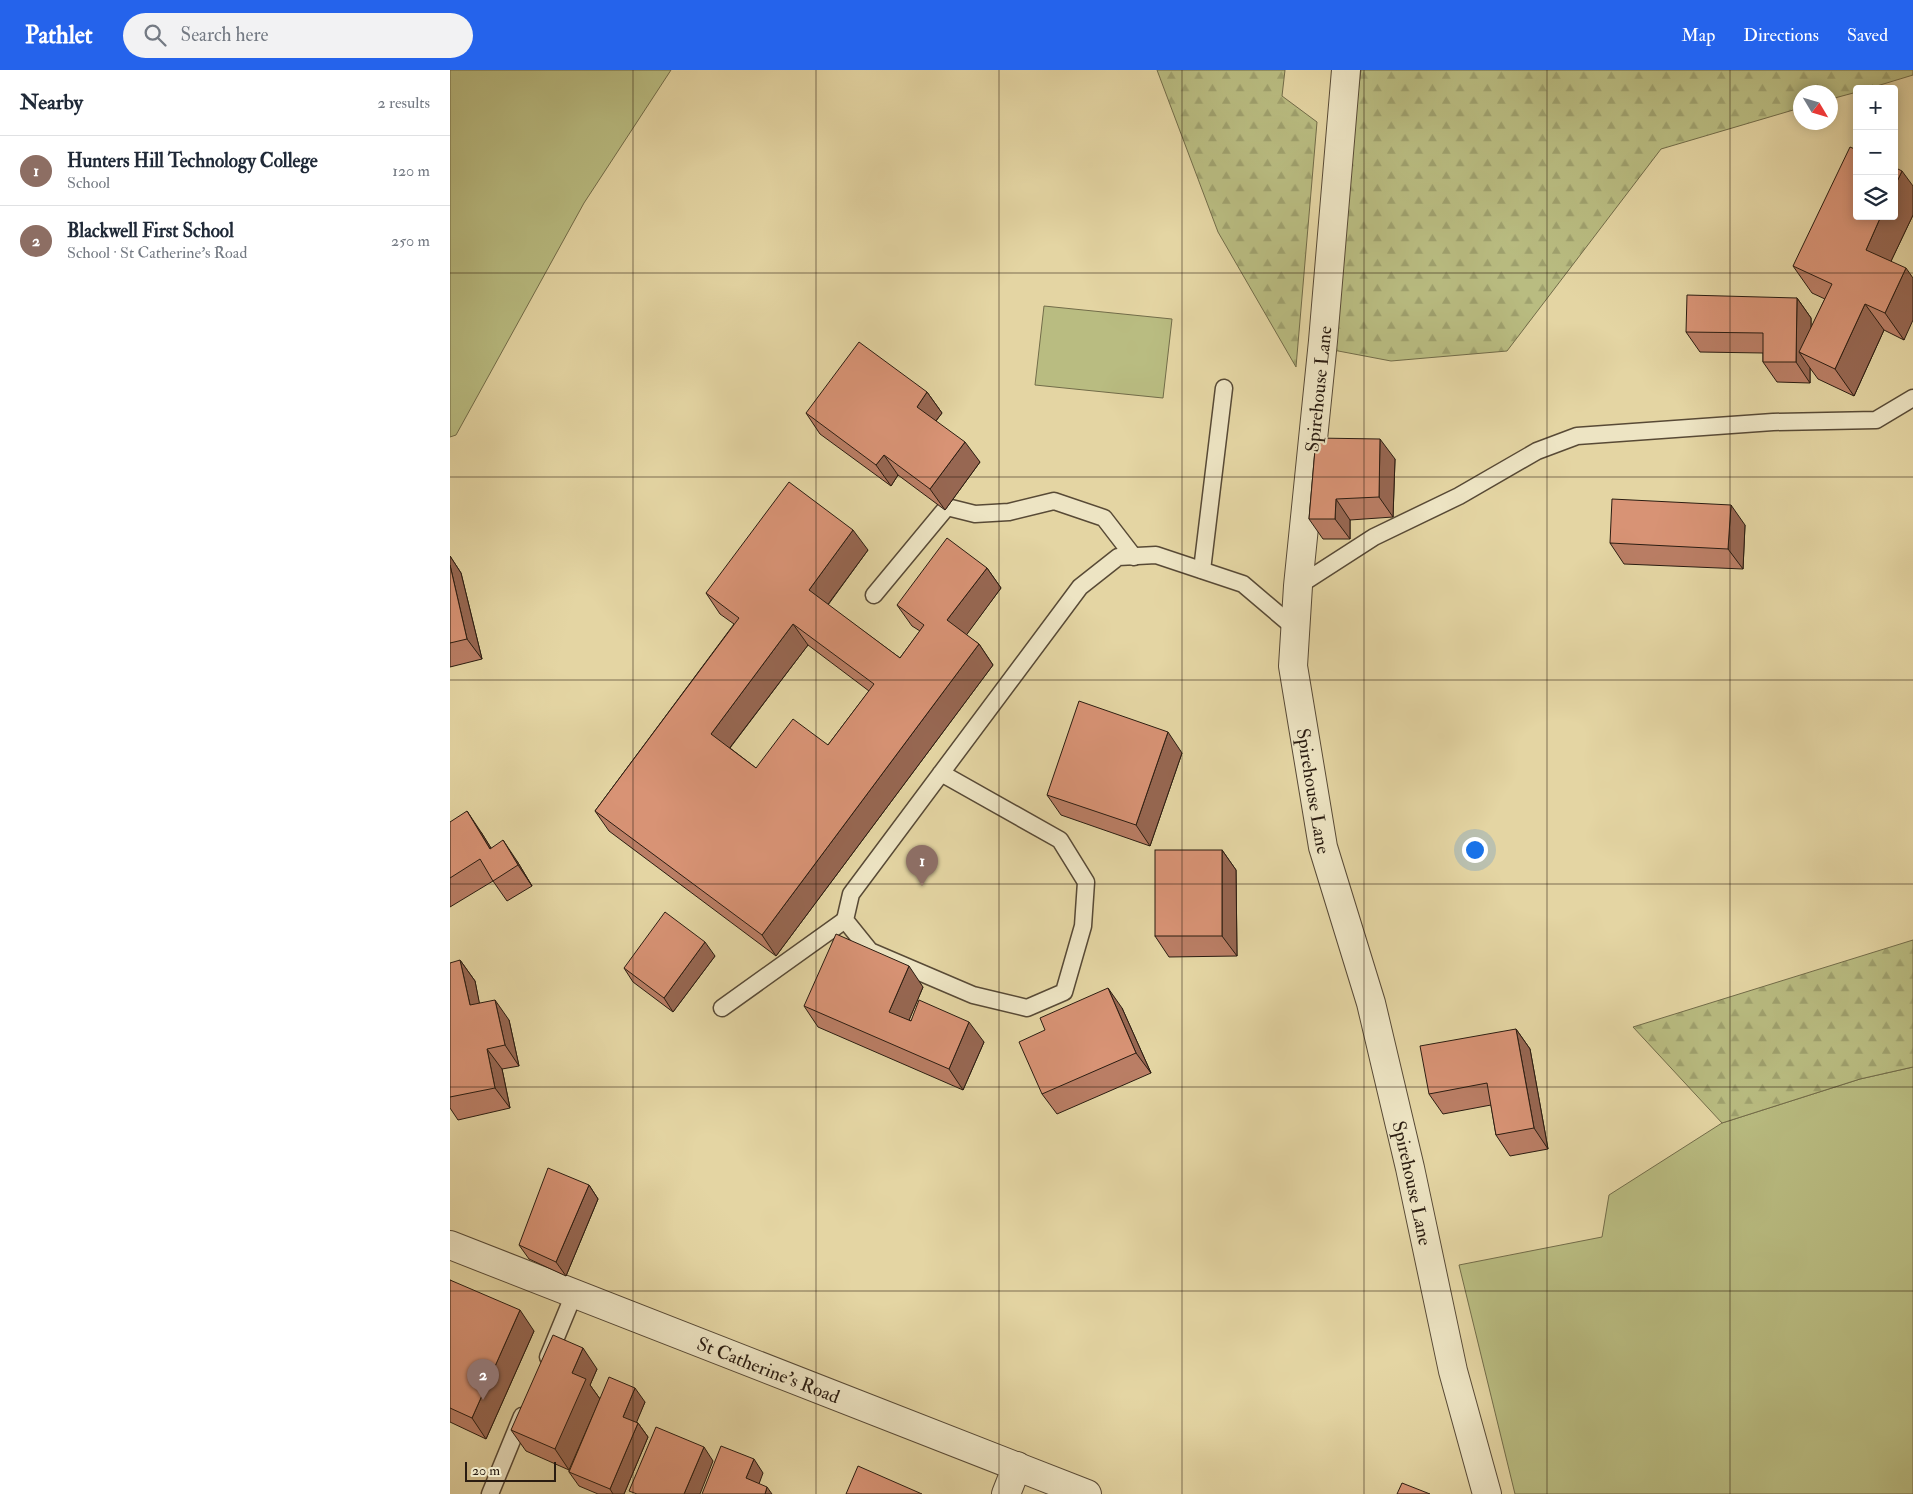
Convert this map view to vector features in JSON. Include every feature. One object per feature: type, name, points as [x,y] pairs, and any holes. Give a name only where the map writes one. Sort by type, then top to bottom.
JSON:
[{"type":"street","name":"Spirehouse Lane","points":[[1346,70],[1323,341],[1298,586],[1293,666],[1324,847],[1371,1002],[1410,1168],[1454,1371],[1487,1494]]},
{"type":"street","name":"St Catherine's Road","points":[[450,1245],[1087,1494]]},
{"type":"street","points":[[1006,1494],[1017,1466]]},
{"type":"lane","points":[[1202,570],[1224,388]]},
{"type":"lane","points":[[1298,586],[1374,537],[1459,496],[1537,451],[1578,436],[1773,422],[1876,420],[1913,398]]},
{"type":"lane","points":[[874,595],[947,507],[975,514],[1000,513],[1054,500],[1104,518],[1134,557]]},
{"type":"lane","points":[[722,1008],[845,920],[851,894],[1080,587],[1118,557],[1156,555],[1243,584],[1296,629]]},
{"type":"lane","points":[[845,920],[870,951],[973,995],[1027,1008],[1064,992],[1083,926],[1086,882],[1060,840],[941,773]]},
{"type":"lane","points":[[543,1368],[574,1294]]},
{"type":"lane","points":[[490,1494],[528,1403]]},
{"type":"green space","points":[[450,70],[671,70],[584,203],[456,435],[450,437]]},
{"type":"green space","points":[[1157,70],[1285,70],[1282,96],[1317,122],[1296,367],[1218,232]]},
{"type":"green space","points":[[1361,70],[1913,70],[1913,75],[1880,85],[1853,85],[1853,93],[1838,97],[1838,85],[1793,85],[1793,110],[1661,149],[1507,351],[1391,361],[1333,350],[1341,220]]},
{"type":"green space","points":[[1044,306],[1172,319],[1163,398],[1035,385]]},
{"type":"green space","points":[[1913,940],[1913,1067],[1860,1079],[1722,1123],[1633,1027]]},
{"type":"green space","points":[[1913,1067],[1913,1494],[1515,1494],[1459,1265],[1602,1237],[1609,1195],[1722,1123],[1860,1079]]},
{"type":"building","points":[[1850,147],[1853,148],[1853,220],[1879,220],[1866,250],[1906,268],[1885,313],[1865,304],[1835,369],[1799,352],[1832,284],[1793,266]]},
{"type":"building","points":[[1898,169],[1902,171],[1898,180]]},
{"type":"building","points":[[1687,295],[1797,298],[1796,362],[1763,362],[1763,333],[1686,332]]},
{"type":"building","points":[[859,342],[927,392],[917,407],[965,442],[930,489],[884,455],[876,465],[806,413]]},
{"type":"building","points":[[1316,438],[1380,439],[1379,497],[1336,499],[1335,519],[1309,519]]},
{"type":"building","points":[[789,482],[853,530],[809,590],[900,658],[924,625],[897,605],[947,538],[987,568],[947,620],[979,644],[762,935],[595,811],[739,618],[706,593]],"holes":[[[793,624],[874,684],[828,745],[793,719],[756,768],[711,734]]]},
{"type":"building","points":[[1612,499],[1731,505],[1728,549],[1610,543]]},
{"type":"building","points":[[450,565],[467,639],[450,643]]},
{"type":"building","points":[[1079,701],[1168,732],[1136,825],[1047,795]]},
{"type":"building","points":[[467,811],[490,849],[503,840],[518,865],[493,881],[480,859],[450,878],[450,822]]},
{"type":"building","points":[[1155,850],[1222,850],[1222,936],[1155,936]]},
{"type":"building","points":[[665,912],[705,942],[664,998],[624,968]]},
{"type":"building","points":[[836,934],[909,966],[889,1012],[911,1021],[919,1000],[969,1022],[949,1069],[804,1006]]},
{"type":"building","points":[[460,960],[470,1005],[495,1000],[505,1045],[487,1049],[495,1088],[450,1097],[450,963]]},
{"type":"building","points":[[1108,988],[1136,1053],[1042,1094],[1019,1042],[1045,1030],[1040,1018]]},
{"type":"building","points":[[1516,1029],[1534,1128],[1496,1135],[1487,1083],[1429,1094],[1420,1046]]},
{"type":"building","points":[[548,1168],[589,1185],[556,1262],[519,1245]]},
{"type":"building","points":[[450,1280],[520,1310],[472,1418],[450,1408]]},
{"type":"building","points":[[553,1335],[583,1348],[572,1373],[586,1379],[555,1449],[511,1430]]},
{"type":"building","points":[[609,1377],[635,1388],[623,1417],[638,1423],[610,1489],[569,1472]]},
{"type":"building","points":[[656,1427],[704,1447],[684,1494],[637,1494],[629,1491]]},
{"type":"building","points":[[721,1446],[754,1459],[746,1478],[767,1487],[765,1494],[702,1494]]},
{"type":"building","points":[[858,1466],[922,1494],[846,1494]]},
{"type":"building","points":[[1402,1483],[1430,1494],[1397,1494]]},
{"type":"place","name":"Hunters Hill Technology College","points":[[922,886]]},
{"type":"place","name":"Blackwell First School","points":[[483,1400]]}]
